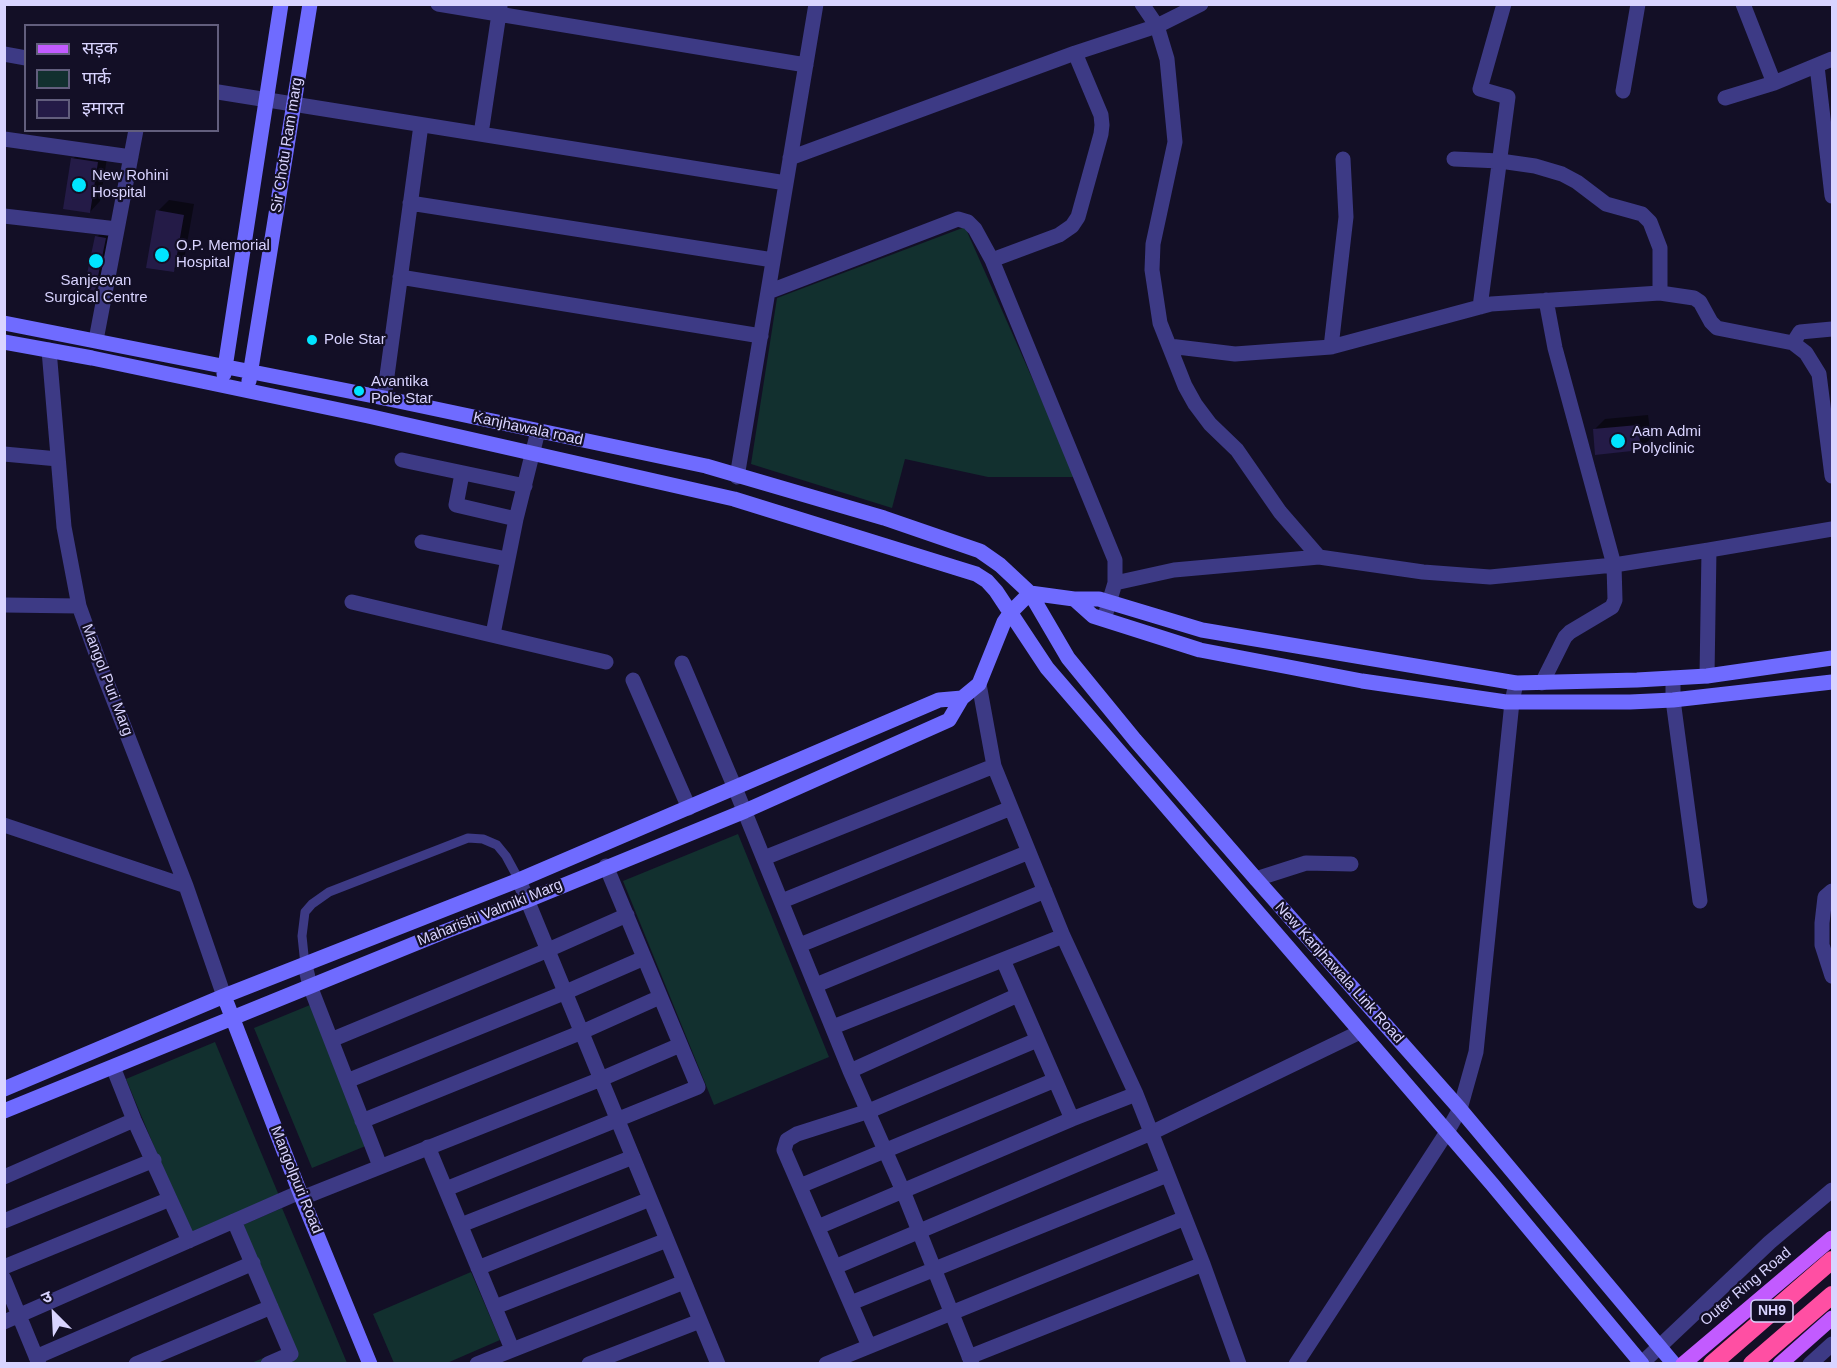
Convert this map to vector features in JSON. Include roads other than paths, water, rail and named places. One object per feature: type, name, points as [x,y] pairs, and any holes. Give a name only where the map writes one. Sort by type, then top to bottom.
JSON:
[{"type":"highway","name":"NH9","points":[[1712,1364],[1833,1260]]},
{"type":"highway","name":"NH9","points":[[1752,1364],[1833,1295]]},
{"type":"main road","name":"Sir Chotu Ram marg","points":[[221,386],[281,4]]},
{"type":"main road","name":"Sir Chotu Ram marg","points":[[246,391],[251,372],[310,4]]},
{"type":"main road","name":"Kanjhawala road","points":[[4,323],[384,398],[706,466],[737,477],[884,518],[980,551],[1000,565],[1030,593]]},
{"type":"main road","name":"Kanjhawala road","points":[[4,342],[368,416],[734,499],[971,572],[987,581],[1011,612]]},
{"type":"main road","name":"Maharishi Valmiki Marg","points":[[4,1111],[745,811],[949,720],[962,698],[979,684],[1004,622],[1030,593]]},
{"type":"main road","name":"New Kanjhawala Link Road","points":[[1030,593],[1068,658],[1256,879],[1460,1109],[1674,1364]]},
{"type":"main road","points":[[1030,593],[1074,599],[1099,599],[1202,630],[1516,683],[1707,676],[1833,658]]},
{"type":"main road","points":[[1074,599],[1093,616],[1200,650],[1362,681],[1512,702],[1673,700],[1833,682]]},
{"type":"main road","name":"New Kanjhawala Link Road","points":[[1011,612],[1047,668],[1447,1132],[1642,1363]]},
{"type":"main road","points":[[1637,680],[1638,702]]},
{"type":"main road","name":"Maharishi Valmiki Marg","points":[[4,1089],[224,996],[519,880],[939,700],[962,698]]},
{"type":"main road","points":[[650,824],[658,845]]},
{"type":"main road","name":"Mangolpuri Road","points":[[224,996],[301,1195],[370,1364]]},
{"type":"main road","name":"Outer Ring Road","points":[[1683,1364],[1833,1238]]},
{"type":"main road","points":[[1780,1364],[1833,1318]]},
{"type":"street","points":[[438,4],[499,9],[806,65]]},
{"type":"street","points":[[737,477],[816,4]]},
{"type":"street","points":[[1142,4],[1157,26],[1167,58],[1175,142],[1153,244],[1152,270],[1160,323],[1185,386],[1195,404],[1210,424],[1247,462],[1280,512],[1319,557]]},
{"type":"street","points":[[790,158],[1075,52],[1157,26],[1201,4]]},
{"type":"street","points":[[1480,307],[1508,97],[1480,89],[1504,4]]},
{"type":"street","points":[[1623,91],[1638,4]]},
{"type":"street","points":[[1743,4],[1774,83]]},
{"type":"street","points":[[481,134],[499,9]]},
{"type":"street","points":[[992,260],[1059,235],[1072,226],[1078,217],[1102,125],[1101,115],[1075,52]]},
{"type":"street","points":[[4,54],[24,58]]},
{"type":"street","points":[[1725,98],[1774,83],[1833,58]]},
{"type":"street","points":[[1817,66],[1833,196]]},
{"type":"street","points":[[219,92],[786,183]]},
{"type":"street","points":[[384,398],[421,125]]},
{"type":"street","points":[[96,340],[136,132]]},
{"type":"street","points":[[4,139],[131,158]]},
{"type":"street","points":[[1330,347],[1346,217],[1343,159]]},
{"type":"street","points":[[1454,159],[1500,160],[1562,174],[1577,182],[1606,204],[1642,214],[1650,222],[1660,248],[1660,293]]},
{"type":"street","points":[[410,203],[773,260]]},
{"type":"street","points":[[4,216],[117,229]]},
{"type":"street","points":[[768,292],[958,219],[968,222],[975,229],[992,260],[1115,560],[1115,583],[1111,603],[1104,619]]},
{"type":"street","points":[[400,277],[761,336]]},
{"type":"street","points":[[1169,346],[1235,354],[1330,347],[1491,304],[1660,293],[1694,298],[1700,302],[1717,328],[1793,343],[1806,353],[1819,374],[1833,476]]},
{"type":"street","points":[[1542,683],[1565,637],[1612,607],[1615,600],[1614,565],[1555,348],[1546,300]]},
{"type":"street","points":[[1793,343],[1800,332],[1833,328]]},
{"type":"street","name":"Mangol Puri Marg","points":[[49,350],[64,527],[79,606],[186,886],[224,996]]},
{"type":"street","points":[[493,634],[507,559],[538,431]]},
{"type":"street","points":[[4,454],[58,459]]},
{"type":"street","points":[[402,460],[525,486]]},
{"type":"street","points":[[462,474],[456,506],[516,519]]},
{"type":"street","points":[[1115,583],[1174,570],[1319,557],[1423,573],[1490,577],[1614,565],[1833,529]]},
{"type":"street","points":[[422,542],[507,559]]},
{"type":"street","points":[[1707,676],[1709,550]]},
{"type":"street","points":[[352,602],[606,662]]},
{"type":"street","points":[[4,605],[79,606]]},
{"type":"street","points":[[682,663],[834,1027],[850,1071],[903,1191],[971,1360],[1203,1264]]},
{"type":"street","points":[[1673,678],[1673,700],[1700,901]]},
{"type":"street","points":[[633,680],[689,808]]},
{"type":"street","points":[[1296,1364],[1460,1109],[1476,1052],[1512,702],[1516,683]]},
{"type":"street","points":[[979,684],[994,766],[1063,936],[1136,1094],[1203,1264],[1239,1364]]},
{"type":"street","points":[[764,858],[994,766]]},
{"type":"street","points":[[782,901],[1011,808]]},
{"type":"street","points":[[4,825],[186,886]]},
{"type":"street","points":[[800,945],[1029,852]]},
{"type":"street","points":[[1256,879],[1306,863],[1351,864]]},
{"type":"street","points":[[446,1189],[698,1087],[606,866]]},
{"type":"street","points":[[519,880],[700,1321],[715,1363]]},
{"type":"street","points":[[816,985],[1045,891]]},
{"type":"street","points":[[1833,891],[1826,897],[1822,945],[1833,976]]},
{"type":"street","points":[[330,1040],[627,915]]},
{"type":"street","points":[[834,1027],[1063,936]]},
{"type":"street","points":[[347,1081],[644,958]]},
{"type":"street","points":[[1003,960],[1072,1119]]},
{"type":"street","points":[[305,965],[310,986],[330,1040],[380,1166]]},
{"type":"street","points":[[850,1071],[1018,995]]},
{"type":"street","points":[[362,1121],[582,1032],[660,997]]},
{"type":"street","points":[[836,1267],[1150,1133],[1360,1032]]},
{"type":"street","points":[[869,1346],[784,1150],[787,1140],[797,1134],[869,1111],[1037,1040]]},
{"type":"street","points":[[4,1322],[234,1221],[601,1079],[680,1045]]},
{"type":"street","points":[[113,1067],[134,1120],[189,1241]]},
{"type":"street","points":[[800,1186],[1055,1080]]},
{"type":"street","points":[[818,1227],[1136,1094]]},
{"type":"street","points":[[4,1177],[134,1120]]},
{"type":"street","points":[[428,1147],[512,1349]]},
{"type":"street","points":[[461,1225],[633,1157]]},
{"type":"street","points":[[4,1221],[154,1160]]},
{"type":"street","points":[[851,1303],[1167,1175]]},
{"type":"street","points":[[1642,1363],[1770,1242],[1833,1190]]},
{"type":"street","points":[[4,1267],[170,1199]]},
{"type":"street","points":[[478,1268],[650,1199]]},
{"type":"street","points":[[826,1364],[1185,1218]]},
{"type":"street","points":[[234,1221],[291,1354],[268,1364]]},
{"type":"street","points":[[495,1307],[667,1240]]},
{"type":"street","points":[[4,1279],[38,1360],[253,1263]]},
{"type":"street","points":[[477,1364],[684,1282]]},
{"type":"street","points":[[136,1364],[271,1307]]},
{"type":"street","points":[[589,1364],[700,1321]]},
{"type":"street","points":[[1810,1364],[1833,1344]]},
{"type":"lane","points":[[305,965],[302,936],[305,912],[329,892],[468,838],[483,839],[497,845],[519,880]]},
{"type":"place","name":"New Rohini Hospital","points":[[79,185]]},
{"type":"place","name":"O.P. Memorial Hospital","points":[[162,255]]},
{"type":"place","name":"Sanjeevan Surgical Centre","points":[[96,261]]},
{"type":"place","name":"Pole Star","points":[[312,340]]},
{"type":"place","name":"Avantika Pole Star","points":[[359,391]]},
{"type":"place","name":"Aam Admi Polyclinic","points":[[1618,441]]}]
